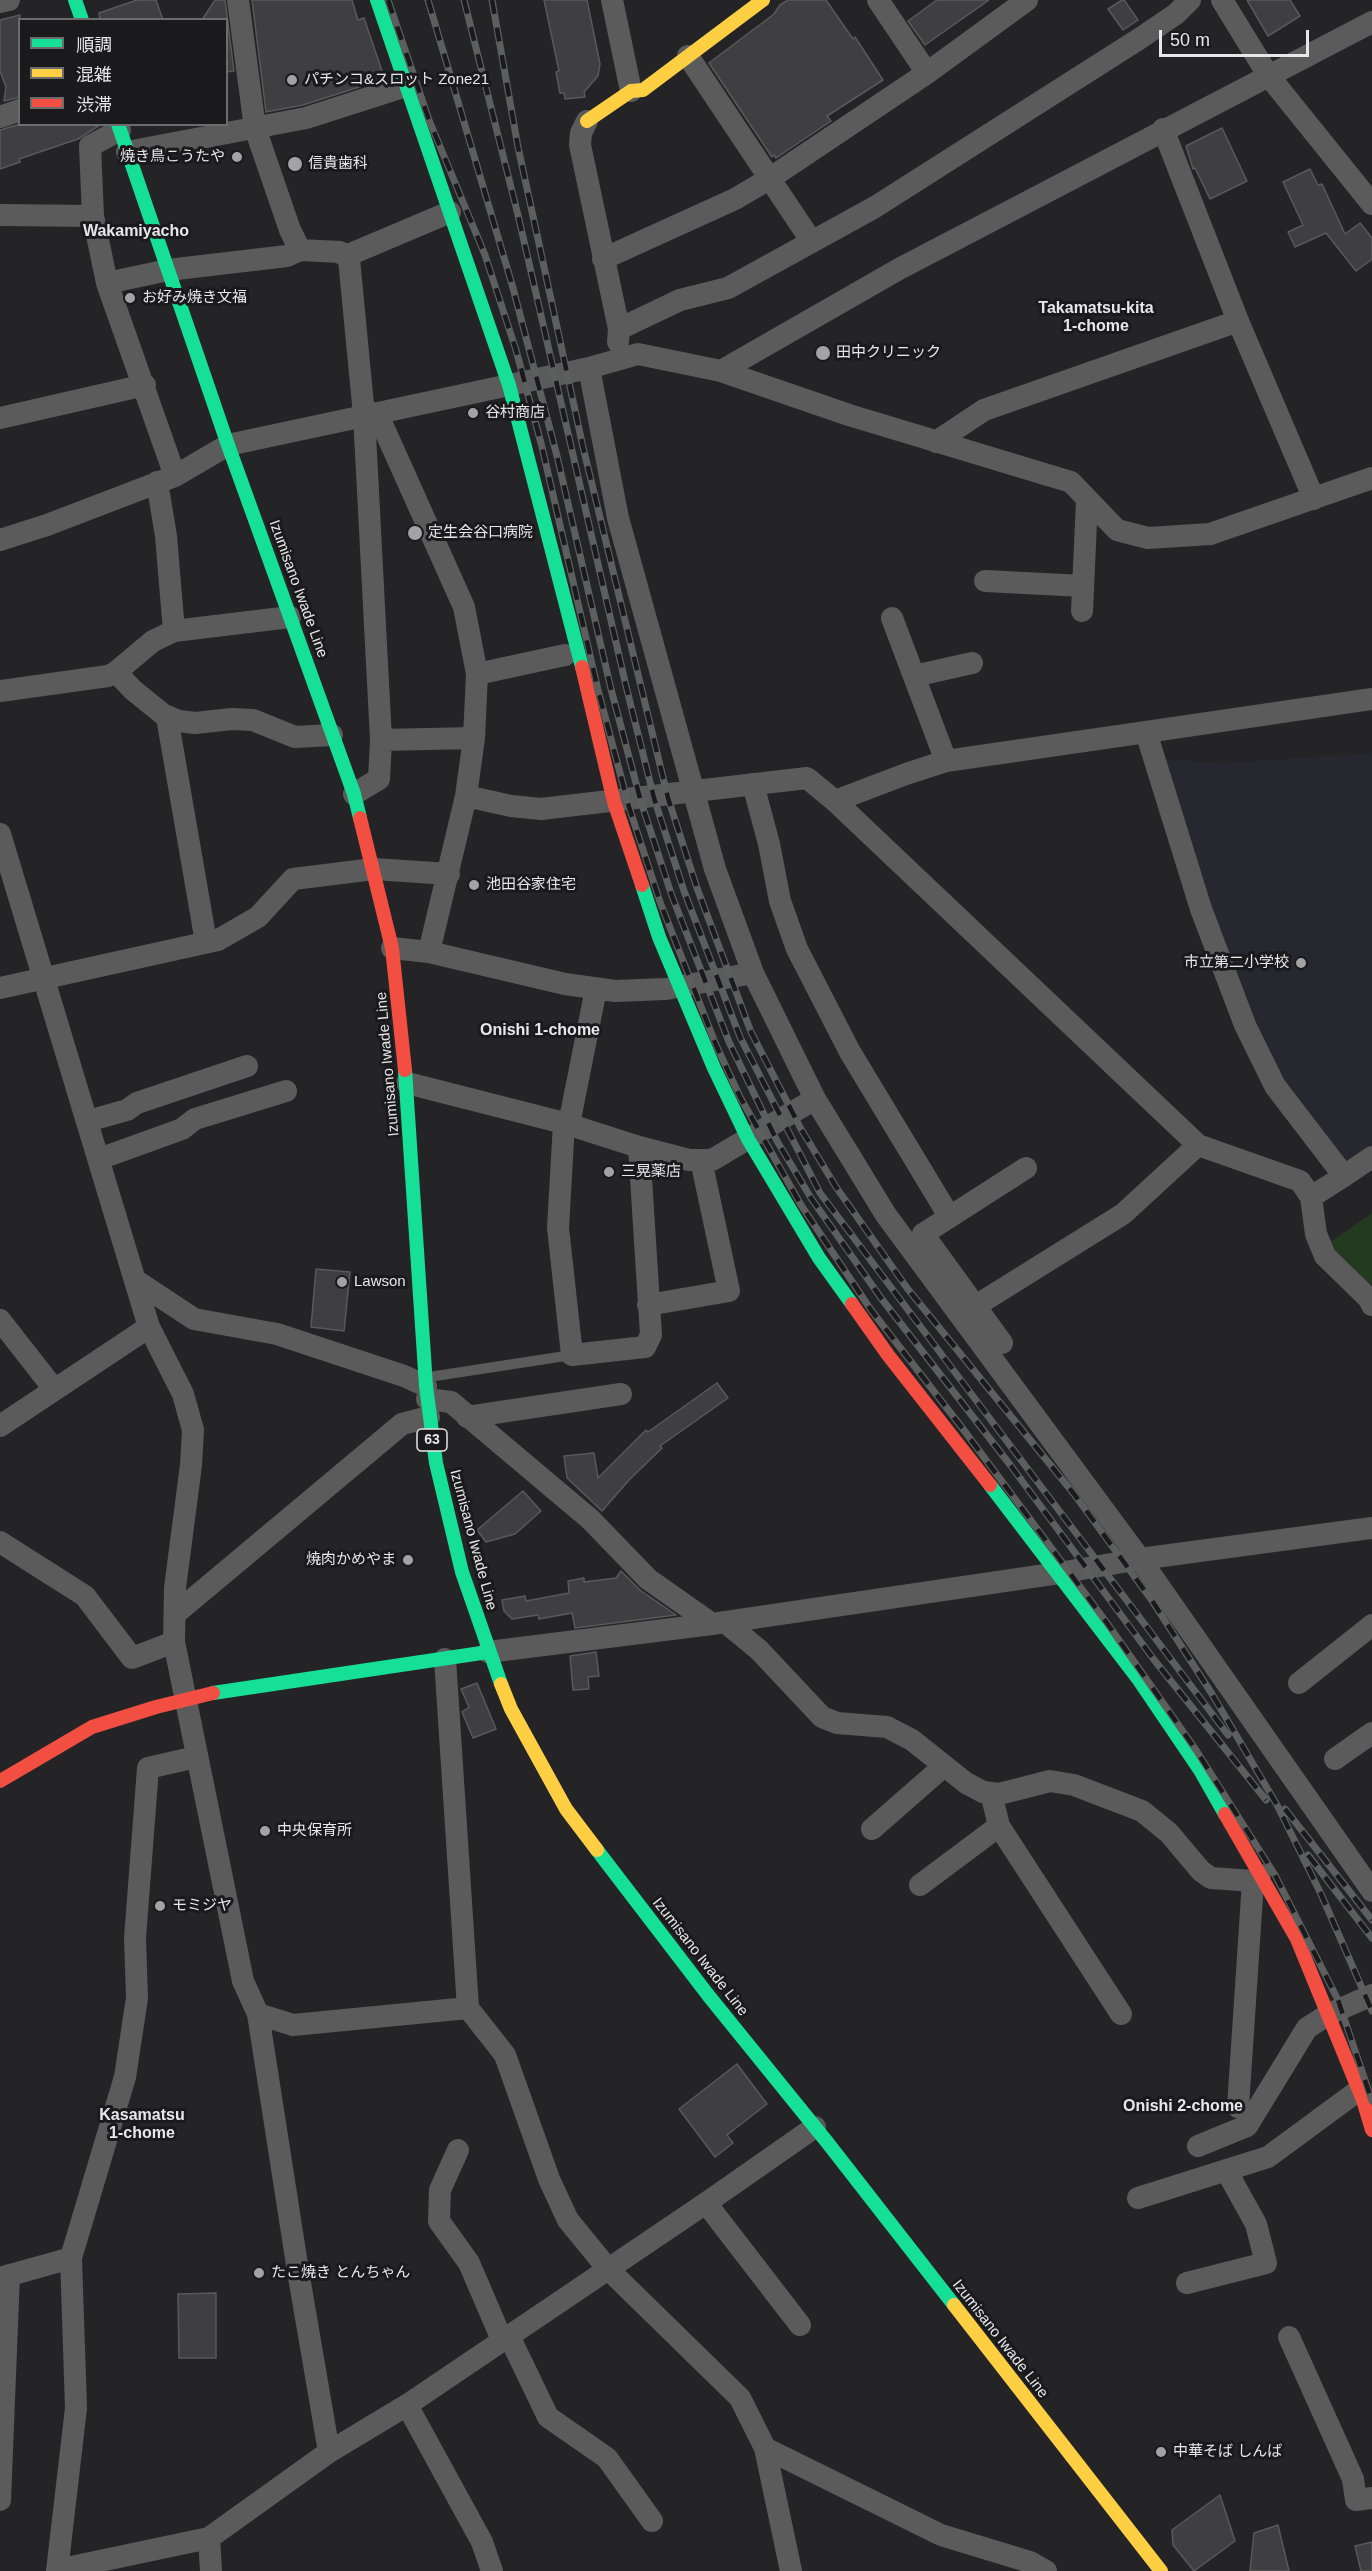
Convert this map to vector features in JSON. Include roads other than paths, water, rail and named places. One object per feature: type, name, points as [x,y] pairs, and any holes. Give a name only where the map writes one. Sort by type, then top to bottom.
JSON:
[{"type":"street","points":[[0,2],[9,0]]},
{"type":"street","points":[[75,0],[81,18]]},
{"type":"street","points":[[238,0],[255,128],[290,230],[300,250]]},
{"type":"street","points":[[377,0],[510,385],[600,735],[614,802],[659,937],[714,1068],[748,1139],[819,1258],[888,1355],[1059,1573],[1139,1680],[1200,1770],[1256,1878],[1297,1939],[1359,2090],[1372,2130]]},
{"type":"street","points":[[612,0],[631,91]]},
{"type":"street","points":[[616,360],[619,329],[580,146],[581,133],[587,120],[631,91],[643,90],[763,0]]},
{"type":"street","points":[[878,0],[927,72]]},
{"type":"street","points":[[603,259],[735,199],[769,179],[927,72],[1027,0]]},
{"type":"street","points":[[619,329],[680,300],[728,288],[875,207],[1139,39],[1176,14],[1190,0]]},
{"type":"street","points":[[1222,0],[1268,75],[1372,204]]},
{"type":"street","points":[[721,371],[899,269],[1372,21]]},
{"type":"street","points":[[688,56],[812,242]]},
{"type":"street","points":[[127,152],[306,118],[405,86]]},
{"type":"street","points":[[0,117],[18,111]]},
{"type":"street","points":[[119,127],[90,146],[93,216],[107,283],[145,385],[166,479],[166,536],[174,631]]},
{"type":"street","name":"Izumisano Iwade Line","points":[[119,127],[228,445],[354,794],[374,869],[392,948],[408,1083],[427,1395],[436,1463],[462,1572],[488,1652],[511,1709],[566,1809],[708,1995],[815,2127],[1161,2571]]},
{"type":"street","points":[[1163,129],[1238,321],[1314,499]]},
{"type":"street","points":[[346,256],[450,212]]},
{"type":"street","points":[[0,215],[93,216]]},
{"type":"street","points":[[107,283],[168,270],[287,256],[300,250],[340,252],[350,259],[370,414],[381,740],[379,779],[354,794]]},
{"type":"street","points":[[936,442],[984,410],[1238,321]]},
{"type":"street","points":[[0,540],[166,479],[228,445],[589,368],[638,354],[721,371],[936,442],[1071,482],[1117,530],[1148,538],[1210,534],[1372,478]]},
{"type":"street","points":[[589,368],[618,518],[715,868],[753,973],[815,1099],[886,1215],[968,1311],[1002,1343]]},
{"type":"street","points":[[0,418],[145,385]]},
{"type":"street","points":[[370,414],[464,606],[477,674],[474,738],[466,796],[429,952]]},
{"type":"street","points":[[1082,611],[1087,500]]},
{"type":"street","points":[[985,581],[1083,586]]},
{"type":"street","points":[[0,691],[108,676],[153,641],[174,631],[290,617]]},
{"type":"street","points":[[892,618],[946,761]]},
{"type":"street","points":[[477,674],[565,655]]},
{"type":"street","points":[[914,676],[972,663]]},
{"type":"street","points":[[116,672],[133,690],[168,717],[179,722],[253,720],[295,737],[333,735]]},
{"type":"street","points":[[835,801],[946,761],[1372,699]]},
{"type":"street","points":[[168,717],[206,942]]},
{"type":"street","points":[[1146,732],[1201,909],[1245,1025],[1275,1086],[1344,1176]]},
{"type":"street","points":[[381,740],[474,738]]},
{"type":"street","points":[[466,796],[511,806],[541,809],[807,778],[835,801],[1198,1145],[1300,1181],[1311,1197],[1316,1234],[1325,1256],[1370,1299],[1372,1305]]},
{"type":"street","points":[[753,784],[769,844],[780,902],[797,949],[850,1052],[949,1215]]},
{"type":"street","points":[[0,834],[149,1327],[183,1394],[193,1430],[191,1465],[175,1588],[174,1642],[243,1981],[258,2014],[329,2452]]},
{"type":"street","points":[[0,988],[218,939],[258,917],[293,879],[374,869],[449,874]]},
{"type":"street","points":[[392,948],[429,952],[565,984],[615,991],[666,989],[753,973]]},
{"type":"street","points":[[596,989],[566,1124],[558,1228],[572,1355],[645,1347],[651,1335],[639,1148]]},
{"type":"street","points":[[88,1121],[127,1110],[137,1103],[247,1066]]},
{"type":"street","points":[[408,1083],[566,1124],[639,1148],[689,1160],[712,1160],[815,1099]]},
{"type":"street","points":[[99,1159],[182,1129],[195,1119],[286,1091]]},
{"type":"street","points":[[968,1311],[1123,1214],[1198,1145]]},
{"type":"street","points":[[1311,1197],[1372,1157]]},
{"type":"street","points":[[648,1305],[729,1291],[701,1160]]},
{"type":"street","points":[[1026,1168],[949,1215],[923,1234],[968,1311],[1372,1891]]},
{"type":"street","points":[[135,1280],[194,1319],[277,1334],[404,1376],[427,1395],[450,1402],[590,1519],[648,1579],[759,1650],[822,1717],[837,1723],[887,1727],[912,1740],[966,1783],[982,1792],[999,1794],[1050,1780],[1074,1785],[1142,1811],[1169,1833],[1201,1871],[1211,1878],[1256,1878]]},
{"type":"street","points":[[0,1320],[54,1389]]},
{"type":"street","points":[[0,1425],[149,1327]]},
{"type":"street","points":[[467,1417],[621,1394]]},
{"type":"street","points":[[175,1614],[402,1424],[427,1395]]},
{"type":"street","points":[[0,1781],[92,1727],[124,1715],[212,1693],[488,1652],[718,1623],[1140,1559],[1372,1528]]},
{"type":"street","points":[[0,1542],[85,1596],[132,1658],[174,1642]]},
{"type":"street","points":[[1299,1683],[1372,1625]]},
{"type":"street","points":[[445,1659],[468,2008],[505,2055],[549,2179],[568,2220],[608,2269],[740,2398],[765,2448],[791,2571]]},
{"type":"street","points":[[1335,1759],[1372,1732]]},
{"type":"street","points":[[196,1758],[148,1768],[135,1938],[137,1998],[124,2077],[71,2260],[76,2408],[57,2571],[209,2538],[329,2452],[407,2404],[506,2338],[815,2127]]},
{"type":"street","points":[[872,1829],[944,1766]]},
{"type":"street","points":[[991,1793],[999,1826],[1121,2014]]},
{"type":"street","points":[[920,1885],[999,1826]]},
{"type":"street","points":[[1238,2107],[1256,1878]]},
{"type":"street","points":[[1198,2146],[1247,2126],[1307,2028],[1329,2014],[1372,1995]]},
{"type":"street","points":[[258,2014],[293,2025],[468,2008]]},
{"type":"street","points":[[1138,2198],[1268,2157],[1359,2090]]},
{"type":"street","points":[[458,2150],[440,2190],[439,2221],[469,2263],[548,2417],[607,2458],[652,2521]]},
{"type":"street","points":[[1186,2283],[1266,2263],[1256,2224],[1226,2170]]},
{"type":"street","points":[[706,2203],[800,2325]]},
{"type":"street","points":[[0,2500],[4,2277],[71,2260]]},
{"type":"street","points":[[1288,2337],[1353,2479],[1356,2500],[1372,2498]]},
{"type":"street","points":[[407,2404],[482,2542],[492,2571]]},
{"type":"street","points":[[765,2448],[941,2535],[1030,2562],[1046,2571]]},
{"type":"street","points":[[209,2538],[211,2571]]},
{"type":"lane","points":[[427,1395],[572,1355]]},
{"type":"railway","points":[[388,0],[429,120],[485,255],[516,350],[542,447],[598,690],[629,807],[660,902],[716,1045],[740,1097],[801,1205],[871,1310],[963,1429],[1107,1623],[1196,1750],[1275,1875],[1338,2000],[1372,2101]]},
{"type":"railway","points":[[428,0],[513,288],[557,456],[611,689],[641,802],[672,896],[729,1042],[777,1141],[811,1198],[881,1298],[1011,1466],[1155,1661],[1266,1800]]},
{"type":"railway","points":[[464,0],[518,215],[626,686],[654,798],[684,891],[740,1037],[820,1193],[1228,1735]]},
{"type":"railway","points":[[492,0],[518,147],[583,447],[668,798],[697,888],[751,1032],[801,1129],[836,1187],[907,1288],[1074,1494],[1153,1602],[1212,1694],[1277,1805],[1321,1894],[1372,2011]]},
{"type":"railway","points":[[1285,1809],[1372,1920]]},
{"type":"railway","points":[[1308,1855],[1372,1938]]},
{"type":"place","name":"パチンコ&スロット Zone21","points":[[292,80]]},
{"type":"place","name":"焼き鳥こうたや","points":[[237,157]]},
{"type":"place","name":"信貴歯科","points":[[295,164]]},
{"type":"place","name":"お好み焼き文福","points":[[130,298]]},
{"type":"place","name":"田中クリニック","points":[[823,353]]},
{"type":"place","name":"谷村商店","points":[[473,413]]},
{"type":"place","name":"定生会谷口病院","points":[[415,533]]},
{"type":"place","name":"池田谷家住宅","points":[[474,885]]},
{"type":"place","name":"市立第二小学校","points":[[1301,963]]},
{"type":"place","name":"三晃薬店","points":[[609,1172]]},
{"type":"place","name":"Lawson","points":[[342,1282]]},
{"type":"place","name":"焼肉かめやま","points":[[408,1560]]},
{"type":"place","name":"中央保育所","points":[[265,1831]]},
{"type":"place","name":"モミジヤ","points":[[160,1906]]},
{"type":"place","name":"たこ焼き とんちゃん","points":[[259,2273]]},
{"type":"place","name":"中華そば しんば","points":[[1161,2452]]},
{"type":"district","name":"Wakamiyacho","points":[[136,232]]},
{"type":"district","name":"Takamatsu-kita 1-chome","points":[[1096,318]]},
{"type":"district","name":"Onishi 1-chome","points":[[540,1031]]},
{"type":"district","name":"Onishi 2-chome","points":[[1183,2107]]},
{"type":"district","name":"Kasamatsu 1-chome","points":[[142,2125]]}]
